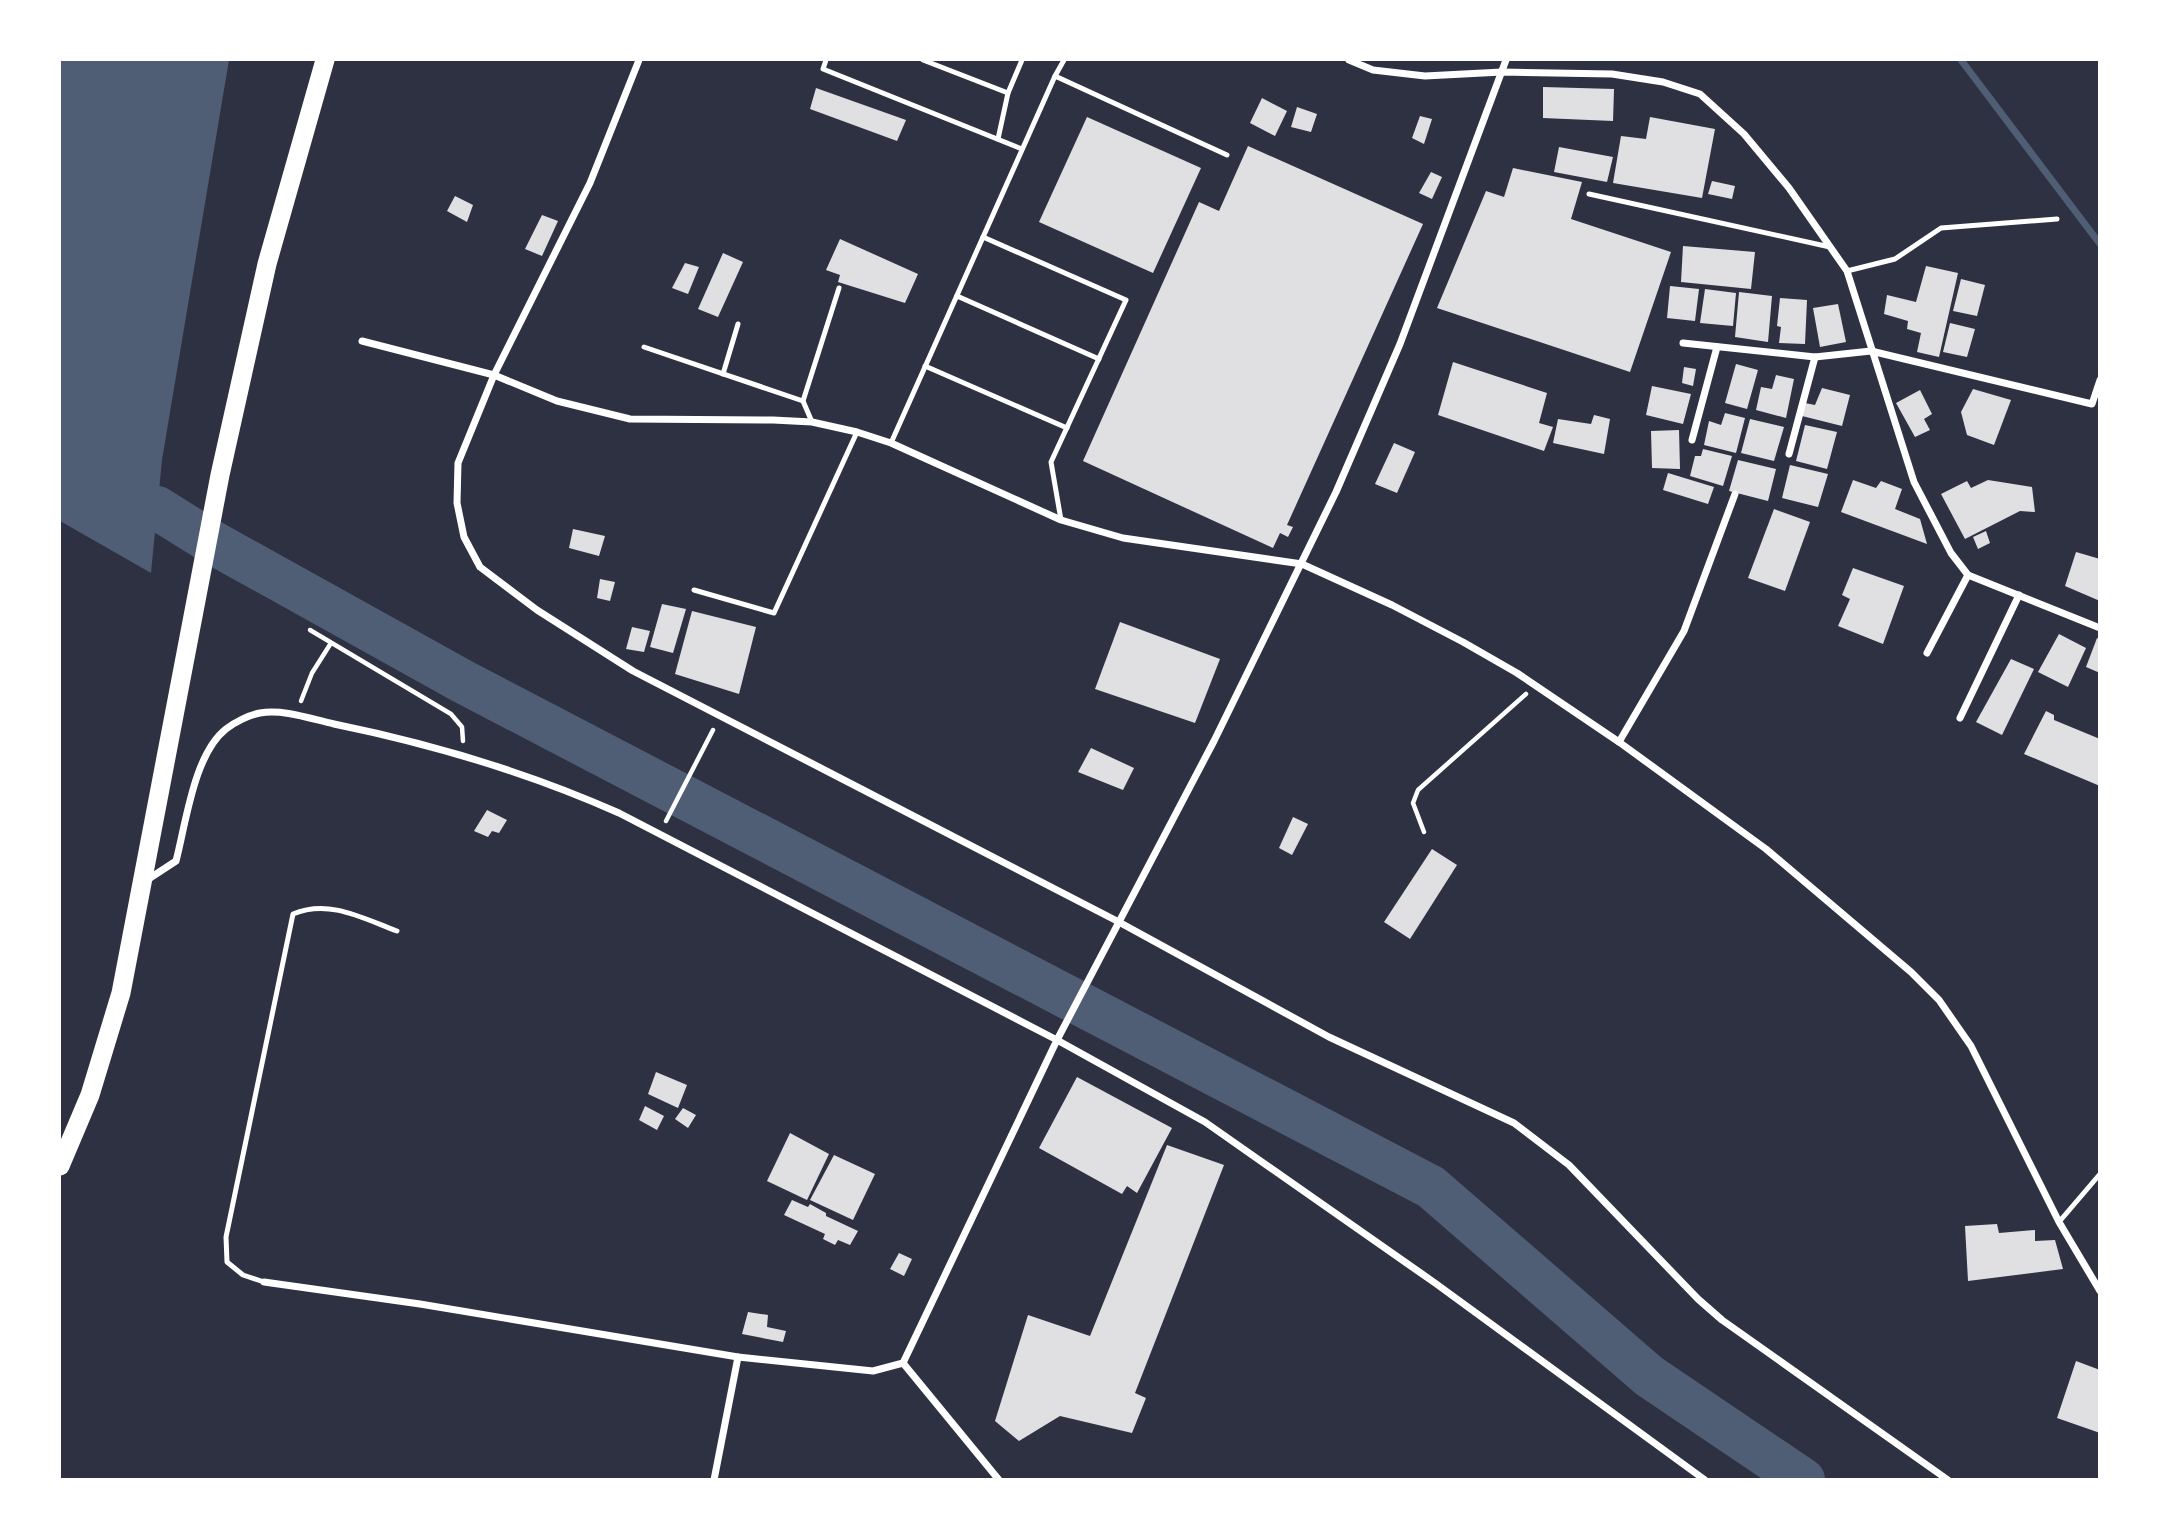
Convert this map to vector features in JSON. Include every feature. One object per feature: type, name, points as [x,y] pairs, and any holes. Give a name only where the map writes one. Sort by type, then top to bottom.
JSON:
[{"type":"highway","points":[[60,1166],[90,1095],[107,1044],[144,882],[220,475],[267,264],[325,60]]},
{"type":"street","points":[[639,60],[590,183],[494,375],[458,463],[457,503],[462,526],[480,567],[537,610],[633,671],[1118,921],[1329,1037],[1514,1122],[1569,1165],[1722,1320],[1948,1479]]},
{"type":"street","points":[[1349,60],[1373,70],[1425,76],[1502,72],[1612,74],[1663,82],[1700,94],[1744,134],[1789,188],[1847,271],[1914,482],[1951,553],[1968,575],[2099,628]]},
{"type":"street","points":[[264,1282],[420,1304],[738,1357],[873,1371],[903,1363],[1066,1022],[1214,741],[1302,565],[1400,344],[1506,60]]},
{"type":"street","points":[[362,341],[494,375],[557,401],[630,419],[812,422],[857,432],[891,443],[1061,520],[1123,538],[1302,565],[1427,624],[1517,673],[1619,742],[1766,849],[1911,972],[1939,1000],[1971,1046],[2059,1222],[2099,1292]]},
{"type":"street","points":[[1684,343],[1815,357],[1871,351],[2092,404],[2099,380]]},
{"type":"street","points":[[1692,440],[1717,347]]},
{"type":"street","points":[[1789,454],[1815,357]]},
{"type":"street","points":[[1619,742],[1684,631],[1735,494]]},
{"type":"street","points":[[1927,653],[1968,575]]},
{"type":"street","points":[[1960,718],[2019,596]]},
{"type":"street","points":[[144,882],[176,861],[204,757],[225,729],[261,713],[296,716],[388,735],[520,772],[619,813],[1057,1040],[1205,1122],[1705,1479]]},
{"type":"street","points":[[714,1479],[738,1357]]},
{"type":"street","points":[[903,1363],[999,1479]]},
{"type":"lane","points":[[827,60],[823,69],[1022,149]]},
{"type":"lane","points":[[923,60],[1008,93]]},
{"type":"lane","points":[[998,139],[1008,93],[1022,60]]},
{"type":"lane","points":[[891,443],[1063,60]]},
{"type":"lane","points":[[1055,76],[1227,155]]},
{"type":"lane","points":[[1589,194],[1830,247]]},
{"type":"lane","points":[[1847,271],[1895,259],[1941,228],[2057,219]]},
{"type":"lane","points":[[983,237],[1126,300],[1051,462],[1061,520]]},
{"type":"lane","points":[[812,422],[803,401],[839,288]]},
{"type":"lane","points":[[957,296],[1099,359]]},
{"type":"lane","points":[[723,374],[738,324]]},
{"type":"lane","points":[[643,347],[803,401]]},
{"type":"lane","points":[[925,366],[1067,428]]},
{"type":"lane","points":[[694,590],[774,614],[857,432]]},
{"type":"lane","points":[[264,1282],[243,1275],[227,1262],[226,1237],[293,914],[312,906],[339,910],[397,931]]},
{"type":"lane","points":[[2059,1222],[2099,1174]]},
{"type":"path","points":[[310,630],[451,714],[463,727],[464,739],[457,754]]},
{"type":"path","points":[[296,716],[312,673],[331,643]]},
{"type":"path","points":[[1424,832],[1413,803],[1418,790],[1535,687]]},
{"type":"path","points":[[667,821],[713,730]]},
{"type":"water","points":[[60,60],[229,60],[162,460],[151,573],[60,521]]},
{"type":"building","points":[[1543,87],[1614,89],[1613,121],[1543,118]]},
{"type":"building","points":[[816,88],[906,120],[897,141],[810,109]]},
{"type":"building","points":[[1262,98],[1287,111],[1275,136],[1250,123]]},
{"type":"building","points":[[1297,107],[1317,114],[1311,132],[1291,127]]},
{"type":"building","points":[[1420,116],[1432,119],[1424,144],[1412,138]]},
{"type":"building","points":[[1087,117],[1201,168],[1153,273],[1039,222]]},
{"type":"building","points":[[1650,117],[1715,129],[1702,198],[1613,183],[1621,136],[1646,139]]},
{"type":"building","points":[[1248,146],[1423,224],[1287,525],[1293,527],[1288,537],[1280,533],[1273,548],[1083,461],[1199,202],[1219,211]]},
{"type":"building","points":[[1559,147],[1613,157],[1607,182],[1554,172]]},
{"type":"building","points":[[1513,168],[1582,182],[1571,219],[1671,252],[1630,372],[1437,308],[1486,191],[1504,197]]},
{"type":"building","points":[[1431,172],[1442,177],[1432,199],[1419,193]]},
{"type":"building","points":[[1712,181],[1735,186],[1732,199],[1708,194]]},
{"type":"building","points":[[455,196],[473,205],[467,222],[447,211]]},
{"type":"building","points":[[542,215],[558,221],[542,256],[525,249]]},
{"type":"building","points":[[840,239],[918,274],[905,303],[838,282],[840,275],[826,270]]},
{"type":"building","points":[[1683,246],[1755,252],[1751,289],[1681,282]]},
{"type":"building","points":[[723,253],[743,262],[718,317],[698,309]]},
{"type":"building","points":[[685,263],[699,267],[688,294],[672,288]]},
{"type":"building","points":[[1926,266],[1958,273],[1939,357],[1917,352],[1921,333],[1907,329],[1908,321],[1884,314],[1887,295],[1916,302]]},
{"type":"building","points":[[1961,279],[1985,285],[1977,316],[1953,311]]},
{"type":"building","points":[[1670,286],[1699,289],[1695,321],[1667,318]]},
{"type":"building","points":[[1705,289],[1736,293],[1733,326],[1700,323]]},
{"type":"building","points":[[1739,292],[1772,296],[1768,342],[1735,337]]},
{"type":"building","points":[[1780,298],[1807,300],[1805,344],[1779,343],[1781,327],[1777,326]]},
{"type":"building","points":[[1838,304],[1846,342],[1820,347],[1813,308]]},
{"type":"building","points":[[1950,323],[1975,329],[1967,357],[1943,352]]},
{"type":"building","points":[[1453,362],[1547,393],[1539,423],[1553,427],[1544,451],[1438,415]]},
{"type":"building","points":[[1736,364],[1758,370],[1747,409],[1725,403]]},
{"type":"building","points":[[1684,367],[1696,369],[1693,386],[1682,383]]},
{"type":"building","points":[[1776,375],[1794,379],[1786,418],[1756,410],[1761,387],[1772,389]]},
{"type":"building","points":[[1652,386],[1691,394],[1683,424],[1646,415]]},
{"type":"building","points":[[1822,388],[1850,395],[1842,426],[1802,416],[1805,403],[1815,405]]},
{"type":"building","points":[[1973,389],[2011,400],[1994,445],[1967,435],[1961,412]]},
{"type":"building","points":[[1920,390],[1932,414],[1924,419],[1930,430],[1915,437],[1896,403]]},
{"type":"building","points":[[1725,413],[1745,418],[1736,453],[1704,445],[1709,421],[1721,425]]},
{"type":"building","points":[[1594,415],[1610,419],[1604,454],[1553,443],[1558,419],[1591,424]]},
{"type":"building","points":[[1750,419],[1784,427],[1774,461],[1741,453]]},
{"type":"building","points":[[1805,425],[1837,432],[1827,469],[1796,461]]},
{"type":"building","points":[[1679,430],[1680,469],[1652,468],[1651,431]]},
{"type":"building","points":[[1394,443],[1415,452],[1397,493],[1375,484]]},
{"type":"building","points":[[1703,449],[1732,456],[1723,486],[1690,476],[1695,456],[1701,456]]},
{"type":"building","points":[[1738,460],[1776,469],[1768,501],[1729,491]]},
{"type":"building","points":[[1790,465],[1828,474],[1818,507],[1782,498]]},
{"type":"building","points":[[1668,473],[1714,487],[1708,504],[1663,490]]},
{"type":"building","points":[[1853,480],[1876,488],[1881,481],[1902,489],[1895,509],[1920,519],[1927,544],[1841,512]]},
{"type":"building","points":[[1988,480],[2032,487],[2035,512],[2020,511],[1965,539],[1941,494],[1967,481],[1971,488]]},
{"type":"building","points":[[1774,509],[1810,522],[1785,591],[1748,578]]},
{"type":"building","points":[[573,529],[605,536],[599,556],[569,548]]},
{"type":"building","points":[[1986,531],[1990,543],[1978,549],[1973,537]]},
{"type":"building","points":[[2076,552],[2100,559],[2100,601],[2065,586]]},
{"type":"building","points":[[1853,568],[1904,586],[1883,644],[1838,626],[1850,599],[1842,595]]},
{"type":"building","points":[[600,579],[615,582],[610,601],[597,598]]},
{"type":"building","points":[[662,604],[686,609],[673,653],[650,647]]},
{"type":"building","points":[[692,611],[756,627],[739,694],[675,674]]},
{"type":"building","points":[[1120,622],[1220,659],[1195,723],[1095,689]]},
{"type":"building","points":[[632,627],[650,631],[644,652],[626,649]]},
{"type":"building","points":[[2059,634],[2086,648],[2068,687],[2038,672]]},
{"type":"building","points":[[2097,638],[2100,639],[2100,673],[2086,667]]},
{"type":"building","points":[[2011,659],[2034,669],[2002,735],[1976,722]]},
{"type":"building","points":[[2046,711],[2054,715],[2054,720],[2100,739],[2100,786],[2024,754]]},
{"type":"building","points":[[1091,748],[1134,768],[1123,790],[1078,772]]},
{"type":"building","points":[[487,810],[507,820],[499,833],[492,831],[488,837],[474,831]]},
{"type":"building","points":[[1293,817],[1308,824],[1292,855],[1279,848]]},
{"type":"building","points":[[1432,849],[1457,865],[1410,939],[1384,922]]},
{"type":"building","points":[[656,1072],[687,1085],[678,1108],[648,1094]]},
{"type":"building","points":[[1077,1077],[1172,1128],[1137,1193],[1127,1186],[1122,1194],[1039,1148]]},
{"type":"building","points":[[645,1106],[664,1116],[657,1130],[639,1120]]},
{"type":"building","points":[[683,1108],[696,1115],[688,1128],[675,1119]]},
{"type":"building","points":[[790,1133],[829,1154],[807,1200],[767,1181]]},
{"type":"building","points":[[1167,1145],[1224,1165],[1135,1393],[1146,1398],[1132,1433],[1060,1416],[1019,1441],[995,1421],[1028,1315],[1090,1336]]},
{"type":"building","points":[[834,1155],[875,1174],[853,1220],[810,1200]]},
{"type":"building","points":[[792,1200],[808,1207],[810,1204],[826,1213],[826,1216],[858,1231],[850,1245],[838,1240],[835,1245],[823,1239],[825,1234],[784,1215]]},
{"type":"building","points":[[1997,1224],[1999,1233],[2035,1230],[2035,1241],[2055,1240],[2063,1269],[1968,1281],[1965,1226]]},
{"type":"building","points":[[899,1253],[912,1259],[904,1276],[890,1269]]},
{"type":"building","points":[[748,1312],[768,1315],[767,1327],[786,1331],[783,1342],[742,1334]]},
{"type":"building","points":[[2076,1361],[2100,1370],[2100,1433],[2057,1418]]},
{"type":"waterway","points":[[1961,60],[2100,244]]},
{"type":"waterway","points":[[157,508],[210,541],[462,681],[1431,1187],[1649,1376],[1803,1480]]}]
